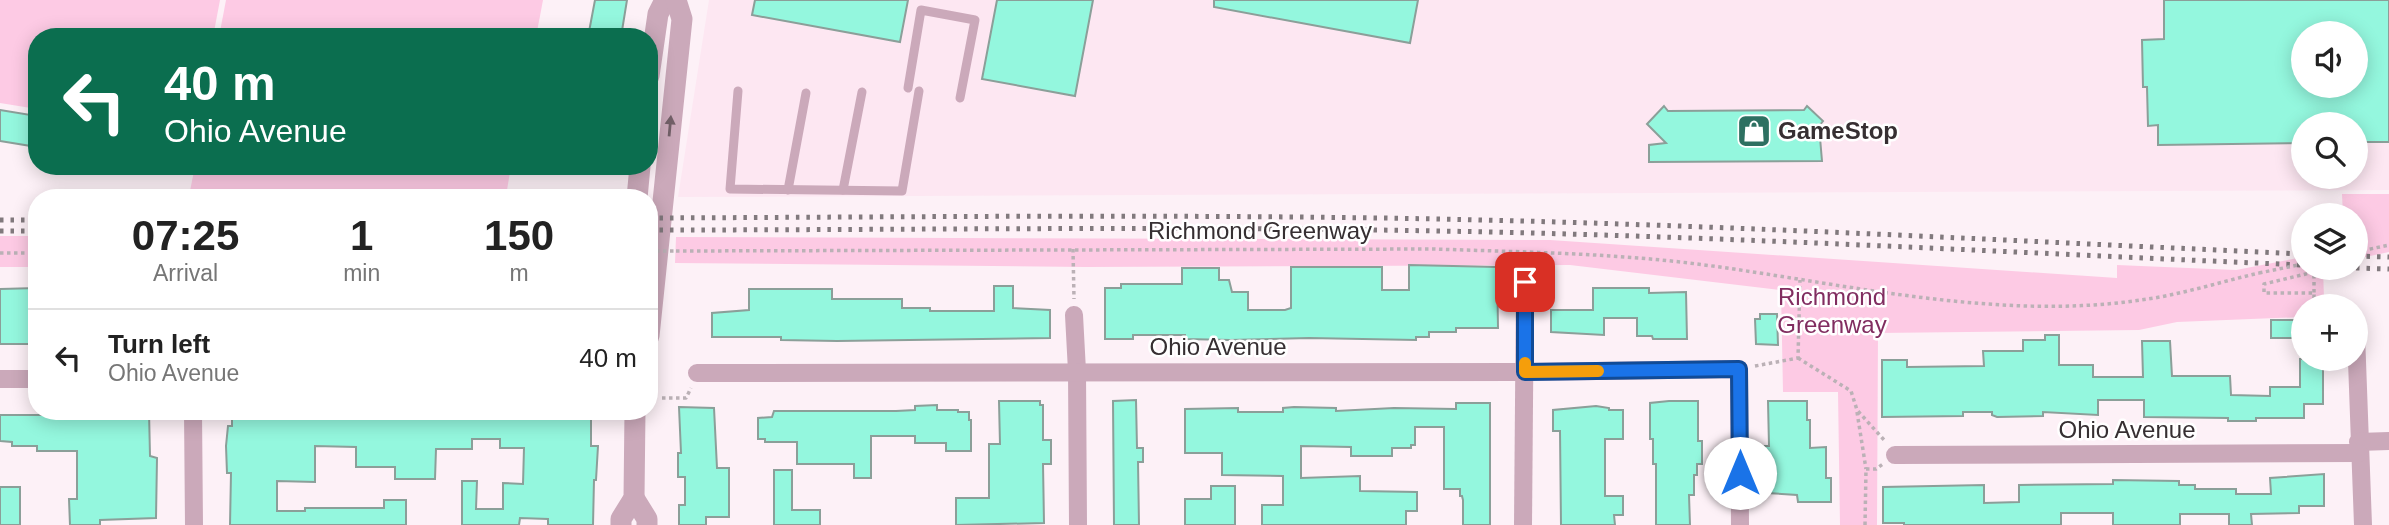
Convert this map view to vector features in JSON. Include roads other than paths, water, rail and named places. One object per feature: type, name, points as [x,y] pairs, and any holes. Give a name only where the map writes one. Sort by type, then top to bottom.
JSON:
[{"type":"street","points":[[656,28],[658,14],[665,0]]},
{"type":"street","points":[[658,251],[682,19],[676,0]]},
{"type":"street","points":[[1523,525],[1525,282]]},
{"type":"street","points":[[1074,315],[1078,525]]},
{"type":"street","name":"Ohio Avenue","points":[[697,373],[1525,372],[1739,369],[1740,525]]},
{"type":"street","points":[[2357,371],[2363,525]]},
{"type":"street","points":[[0,379],[28,379]]},
{"type":"street","points":[[192,420],[194,525]]},
{"type":"street","points":[[621,525],[621,519],[634,498],[635,420]]},
{"type":"street","name":"Ohio Avenue","points":[[1895,455],[2359,447],[2389,441]]},
{"type":"street","points":[[634,498],[648,519],[648,525]]},
{"type":"lane","points":[[908,89],[921,10],[975,20],[961,98]]},
{"type":"lane","points":[[738,91],[730,189],[902,191],[919,90]]},
{"type":"lane","points":[[843,190],[862,92]]},
{"type":"lane","points":[[788,190],[806,93]]},
{"type":"railway","points":[[658,218],[1143,216],[1439,219],[1763,229],[2291,253]]},
{"type":"railway","points":[[0,220],[28,220]]},
{"type":"railway","points":[[658,230],[1143,228],[1547,233],[2291,264]]},
{"type":"railway","points":[[0,231],[28,231]]},
{"type":"railway","points":[[2368,256],[2389,257]]},
{"type":"railway","points":[[2368,268],[2389,269]]},
{"type":"place","name":"GameStop","points":[[1754,131]]},
{"type":"park label","name":"Richmond Greenway","points":[[1832,311]]}]
